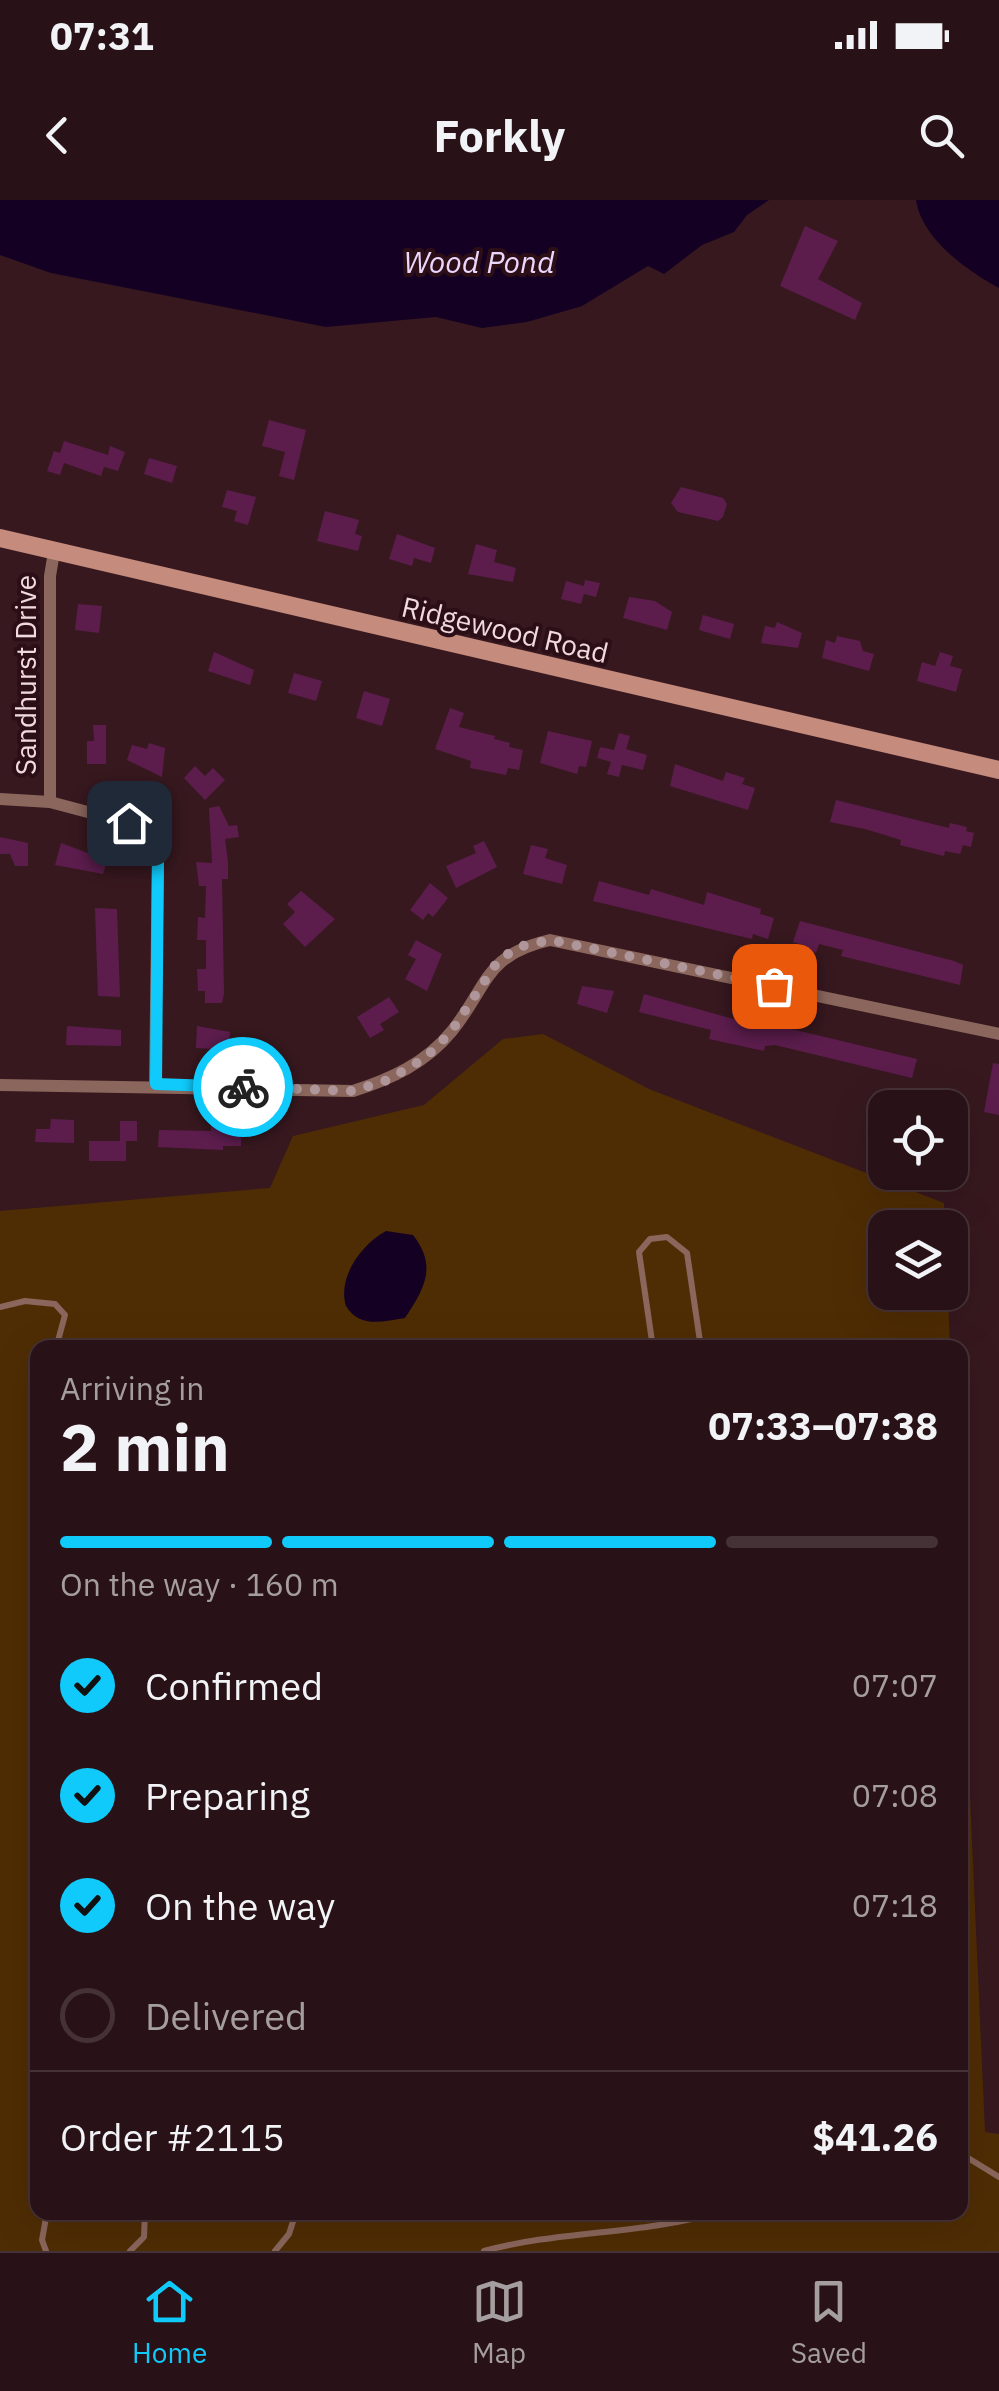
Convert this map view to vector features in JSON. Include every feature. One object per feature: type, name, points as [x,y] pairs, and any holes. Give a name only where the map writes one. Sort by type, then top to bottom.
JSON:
[{"type":"main road","name":"Ridgewood Road","points":[[0,538],[999,770]]},
{"type":"street","name":"Sandhurst Drive","points":[[54,552],[50,576],[50,802],[129,823],[151,835],[158,854],[156,1084]]},
{"type":"street","points":[[0,799],[50,802]]},
{"type":"street","points":[[0,1085],[156,1084],[353,1091],[388,1080],[425,1058],[451,1032],[498,961],[518,947],[550,940],[999,1034]]},
{"type":"lane","points":[[652,1340],[638,1252],[650,1240],[667,1236],[687,1253],[700,1340]]},
{"type":"lane","points":[[0,1308],[25,1301],[55,1304],[64,1314],[58,1340]]},
{"type":"lane","points":[[968,2158],[999,2178]]},
{"type":"lane","points":[[46,2220],[42,2240],[46,2251]]},
{"type":"lane","points":[[130,2251],[144,2238],[145,2220]]},
{"type":"lane","points":[[275,2251],[289,2234],[293,2220]]},
{"type":"lane","points":[[484,2251],[536,2237],[616,2233],[680,2220]]},
{"type":"shaded area","points":[[543,1034],[649,1089],[868,1174],[868,1190],[910,1190],[944,1203],[944,1210],[868,1210],[868,1310],[949,1310],[950,1340],[30,1340],[30,2220],[968,2220],[968,1751],[985,2132],[999,2134],[999,2251],[0,2251],[0,1211],[270,1188],[293,1136],[424,1105],[503,1039]]},
{"type":"water","name":"Wood Pond","points":[[0,200],[769,200],[747,215],[734,232],[702,245],[664,274],[648,266],[582,306],[527,322],[482,328],[436,317],[326,327],[51,273],[0,255]]},
{"type":"water","points":[[916,200],[999,200],[999,288],[947,252],[927,228]]},
{"type":"water","points":[[386,1231],[413,1235],[425,1257],[426,1278],[405,1318],[365,1321],[346,1306],[345,1284],[360,1253]]},
{"type":"building","points":[[805,226],[838,241],[818,279],[862,303],[855,320],[780,286]]},
{"type":"building","points":[[269,420],[306,430],[294,480],[279,476],[285,452],[262,446]]},
{"type":"building","points":[[64,441],[108,455],[110,446],[125,452],[118,471],[104,467],[101,476],[64,463],[60,475],[47,471],[54,451],[60,453]]},
{"type":"building","points":[[149,458],[177,466],[172,483],[144,474]]},
{"type":"building","points":[[681,487],[723,498],[727,504],[723,517],[718,521],[678,512],[671,503]]},
{"type":"building","points":[[227,490],[256,497],[248,525],[234,521],[237,511],[222,507]]},
{"type":"building","points":[[325,511],[359,520],[355,534],[362,536],[358,551],[317,541]]},
{"type":"building","points":[[397,534],[435,548],[431,563],[414,558],[412,566],[389,559]]},
{"type":"building","points":[[476,544],[497,550],[494,562],[516,568],[513,582],[468,574]]},
{"type":"building","points":[[585,580],[600,583],[596,597],[584,594],[581,604],[561,599],[566,581],[584,586]]},
{"type":"building","points":[[629,597],[655,601],[672,612],[667,630],[623,618]]},
{"type":"building","points":[[78,604],[102,606],[99,633],[75,630]]},
{"type":"building","points":[[703,615],[734,624],[730,639],[699,630]]},
{"type":"building","points":[[777,622],[802,633],[798,648],[761,643],[765,626],[775,628]]},
{"type":"building","points":[[837,636],[860,641],[863,651],[874,654],[869,671],[822,658],[826,640],[835,643]]},
{"type":"building","points":[[214,652],[254,670],[250,685],[208,671]]},
{"type":"building","points":[[940,652],[953,656],[950,666],[962,669],[956,692],[917,681],[922,662],[935,666]]},
{"type":"building","points":[[294,673],[322,681],[316,701],[288,693]]},
{"type":"building","points":[[364,691],[390,699],[382,726],[356,718]]},
{"type":"building","points":[[450,708],[464,713],[459,727],[495,736],[494,739],[510,743],[509,747],[523,750],[519,770],[508,768],[506,775],[470,768],[471,761],[435,749]]},
{"type":"building","points":[[93,725],[106,725],[106,764],[87,764],[87,741],[94,741]]},
{"type":"building","points":[[548,731],[592,741],[586,767],[579,766],[577,774],[540,763]]},
{"type":"building","points":[[619,733],[630,736],[626,749],[647,755],[643,770],[622,765],[619,777],[607,774],[611,762],[597,758],[600,747],[614,750]]},
{"type":"building","points":[[149,743],[165,748],[162,777],[127,760],[132,745],[147,749]]},
{"type":"building","points":[[675,764],[723,781],[726,772],[745,778],[742,784],[755,788],[748,810],[670,786]]},
{"type":"building","points":[[195,766],[205,776],[213,768],[225,780],[205,800],[184,778]]},
{"type":"building","points":[[836,800],[949,828],[950,823],[967,827],[966,831],[974,833],[971,847],[963,845],[960,854],[945,851],[944,856],[900,845],[901,840],[865,829],[830,822]]},
{"type":"building","points":[[219,806],[229,826],[237,825],[239,837],[225,839],[228,879],[222,879],[224,994],[222,1003],[205,1003],[205,991],[198,991],[197,969],[206,969],[206,940],[197,940],[198,917],[205,918],[206,886],[199,886],[196,862],[212,863],[209,808]]},
{"type":"building","points":[[0,837],[28,843],[28,866],[15,866],[10,854],[0,854]]},
{"type":"building","points":[[484,841],[497,867],[456,888],[446,866],[476,853],[473,846]]},
{"type":"building","points":[[61,843],[107,860],[103,874],[55,865]]},
{"type":"building","points":[[531,845],[548,849],[545,858],[567,865],[562,884],[523,874]]},
{"type":"building","points":[[599,881],[649,895],[651,889],[704,905],[707,892],[761,909],[760,914],[774,918],[768,939],[753,934],[752,939],[593,901]]},
{"type":"building","points":[[430,883],[448,898],[433,917],[428,913],[423,920],[410,910]]},
{"type":"building","points":[[301,891],[335,919],[305,947],[283,924],[295,912],[287,904]]},
{"type":"building","points":[[95,908],[117,909],[120,997],[98,996]]},
{"type":"building","points":[[800,921],[954,961],[963,965],[960,985],[841,956],[843,950],[819,944],[816,953],[802,949],[803,945],[793,942]]},
{"type":"building","points":[[416,940],[442,954],[427,991],[405,979],[416,959],[408,955]]},
{"type":"building","points":[[582,986],[614,991],[607,1013],[577,1004]]},
{"type":"building","points":[[644,994],[744,1022],[745,1018],[917,1059],[912,1078],[775,1045],[765,1046],[764,1051],[709,1039],[711,1030],[639,1012]]},
{"type":"building","points":[[389,997],[399,1012],[380,1024],[384,1030],[370,1038],[357,1017]]},
{"type":"building","points":[[67,1026],[121,1030],[121,1046],[66,1045]]},
{"type":"building","points":[[197,1026],[230,1032],[228,1050],[196,1048]]},
{"type":"building","points":[[993,1063],[999,1064],[999,1115],[984,1112]]},
{"type":"building","points":[[51,1119],[74,1120],[74,1143],[35,1142],[36,1129],[50,1129]]},
{"type":"building","points":[[120,1121],[137,1121],[137,1141],[126,1141],[126,1161],[89,1161],[89,1141],[120,1141]]},
{"type":"building","points":[[241,1124],[241,1146],[223,1146],[223,1150],[158,1147],[159,1130],[211,1131],[211,1125]]},
{"type":"way so far","points":[[243,1087],[353,1091],[388,1080],[425,1058],[451,1032],[498,961],[518,947],[550,940],[585,944],[774,986]]},
{"type":"route","points":[[129,823],[151,835],[158,854],[156,1084],[243,1087]]}]
